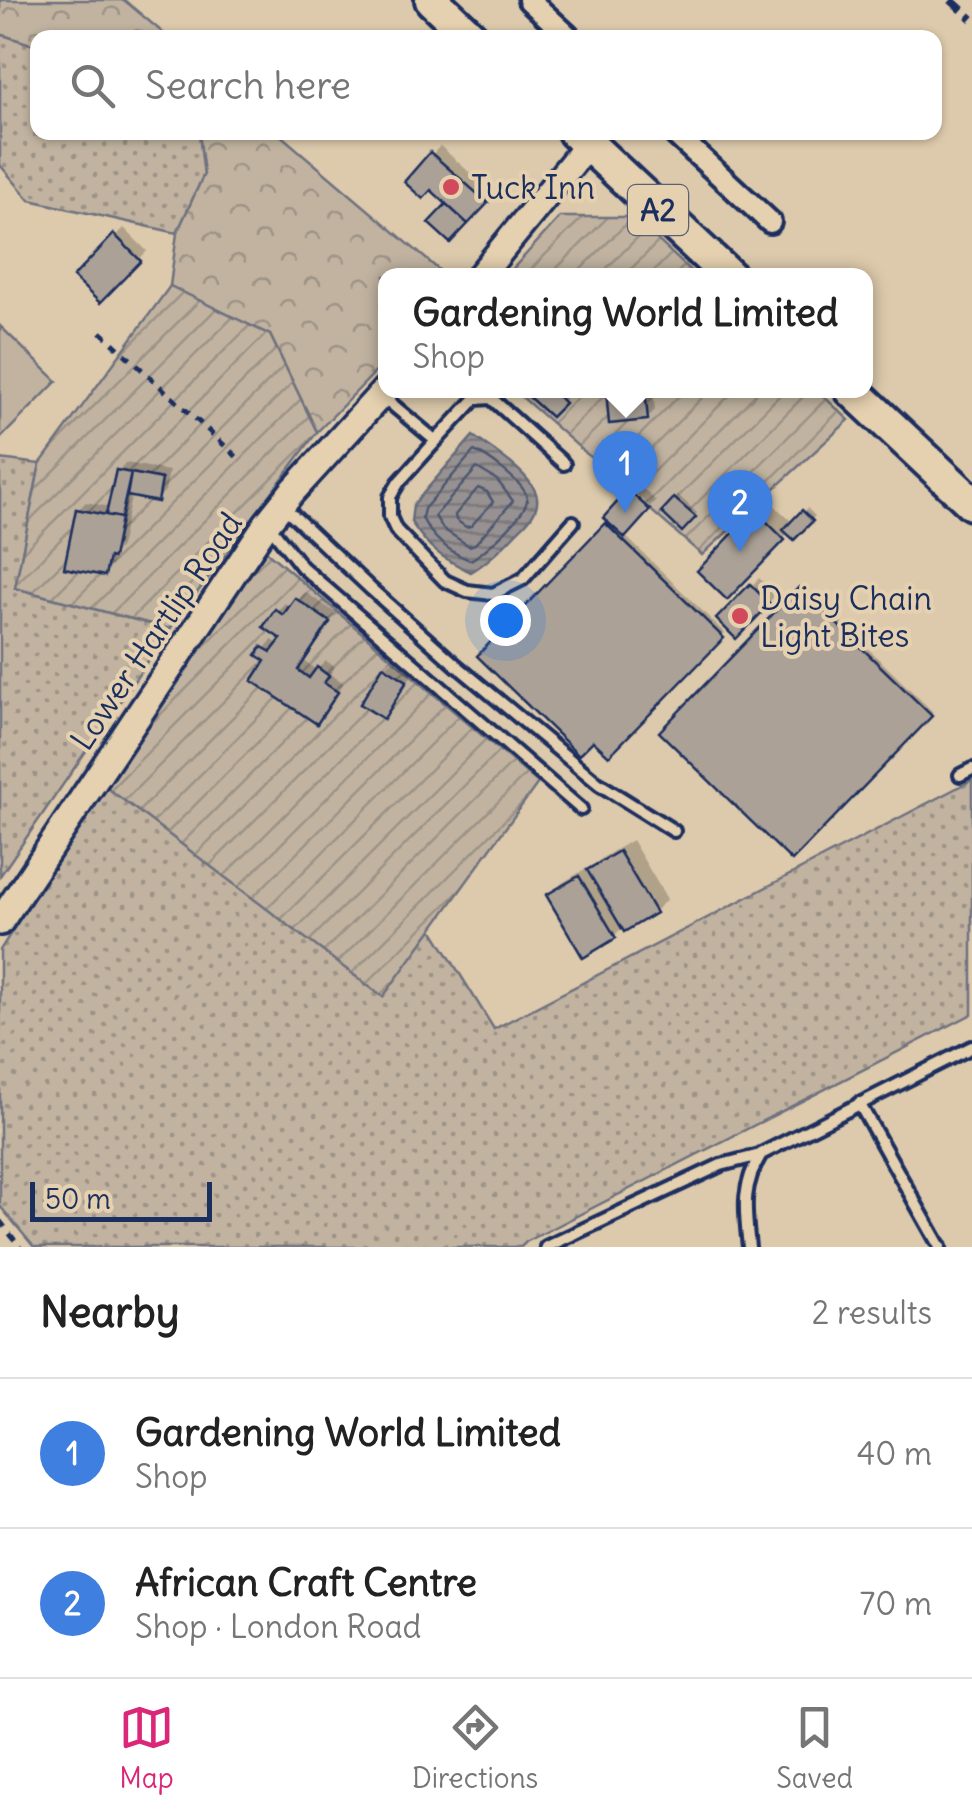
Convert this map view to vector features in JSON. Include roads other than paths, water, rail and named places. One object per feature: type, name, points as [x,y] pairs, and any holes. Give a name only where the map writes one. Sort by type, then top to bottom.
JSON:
[{"type":"main road","points":[[432,0],[464,30]]},
{"type":"main road","name":"A2","points":[[584,140],[720,268]]},
{"type":"main road","points":[[860,398],[972,503]]},
{"type":"street","points":[[529,0],[561,30]]},
{"type":"street","points":[[486,268],[581,140]]},
{"type":"street","points":[[682,140],[770,222]]},
{"type":"street","name":"Lower Hartlip Road","points":[[0,922],[274,514],[378,398]]},
{"type":"lane","points":[[388,398],[436,442]]},
{"type":"lane","points":[[564,464],[491,398],[475,399],[399,482],[390,497],[390,516],[396,530],[445,580],[467,591],[493,594],[524,579],[573,522]]},
{"type":"lane","points":[[274,514],[302,568],[581,809]]},
{"type":"lane","points":[[274,514],[371,589],[599,784],[674,831]]},
{"type":"lane","points":[[960,775],[972,769]]},
{"type":"lane","points":[[546,1247],[721,1165],[761,1154],[972,1047]]},
{"type":"lane","points":[[859,1103],[940,1247]]},
{"type":"lane","points":[[748,1247],[744,1196],[750,1173],[761,1154]]},
{"type":"water","points":[[473,436],[523,475],[536,494],[537,503],[524,525],[494,556],[471,572],[437,552],[411,522],[413,505]]},
{"type":"railway","points":[[951,0],[972,19]]},
{"type":"place","name":"Tuck Inn","points":[[451,187]]},
{"type":"place","name":"Gardening World Limited","points":[[625,513]]},
{"type":"place","name":"African Craft Centre","points":[[740,552]]},
{"type":"place","name":"Daisy Chain Light Bites","points":[[740,616]]}]
